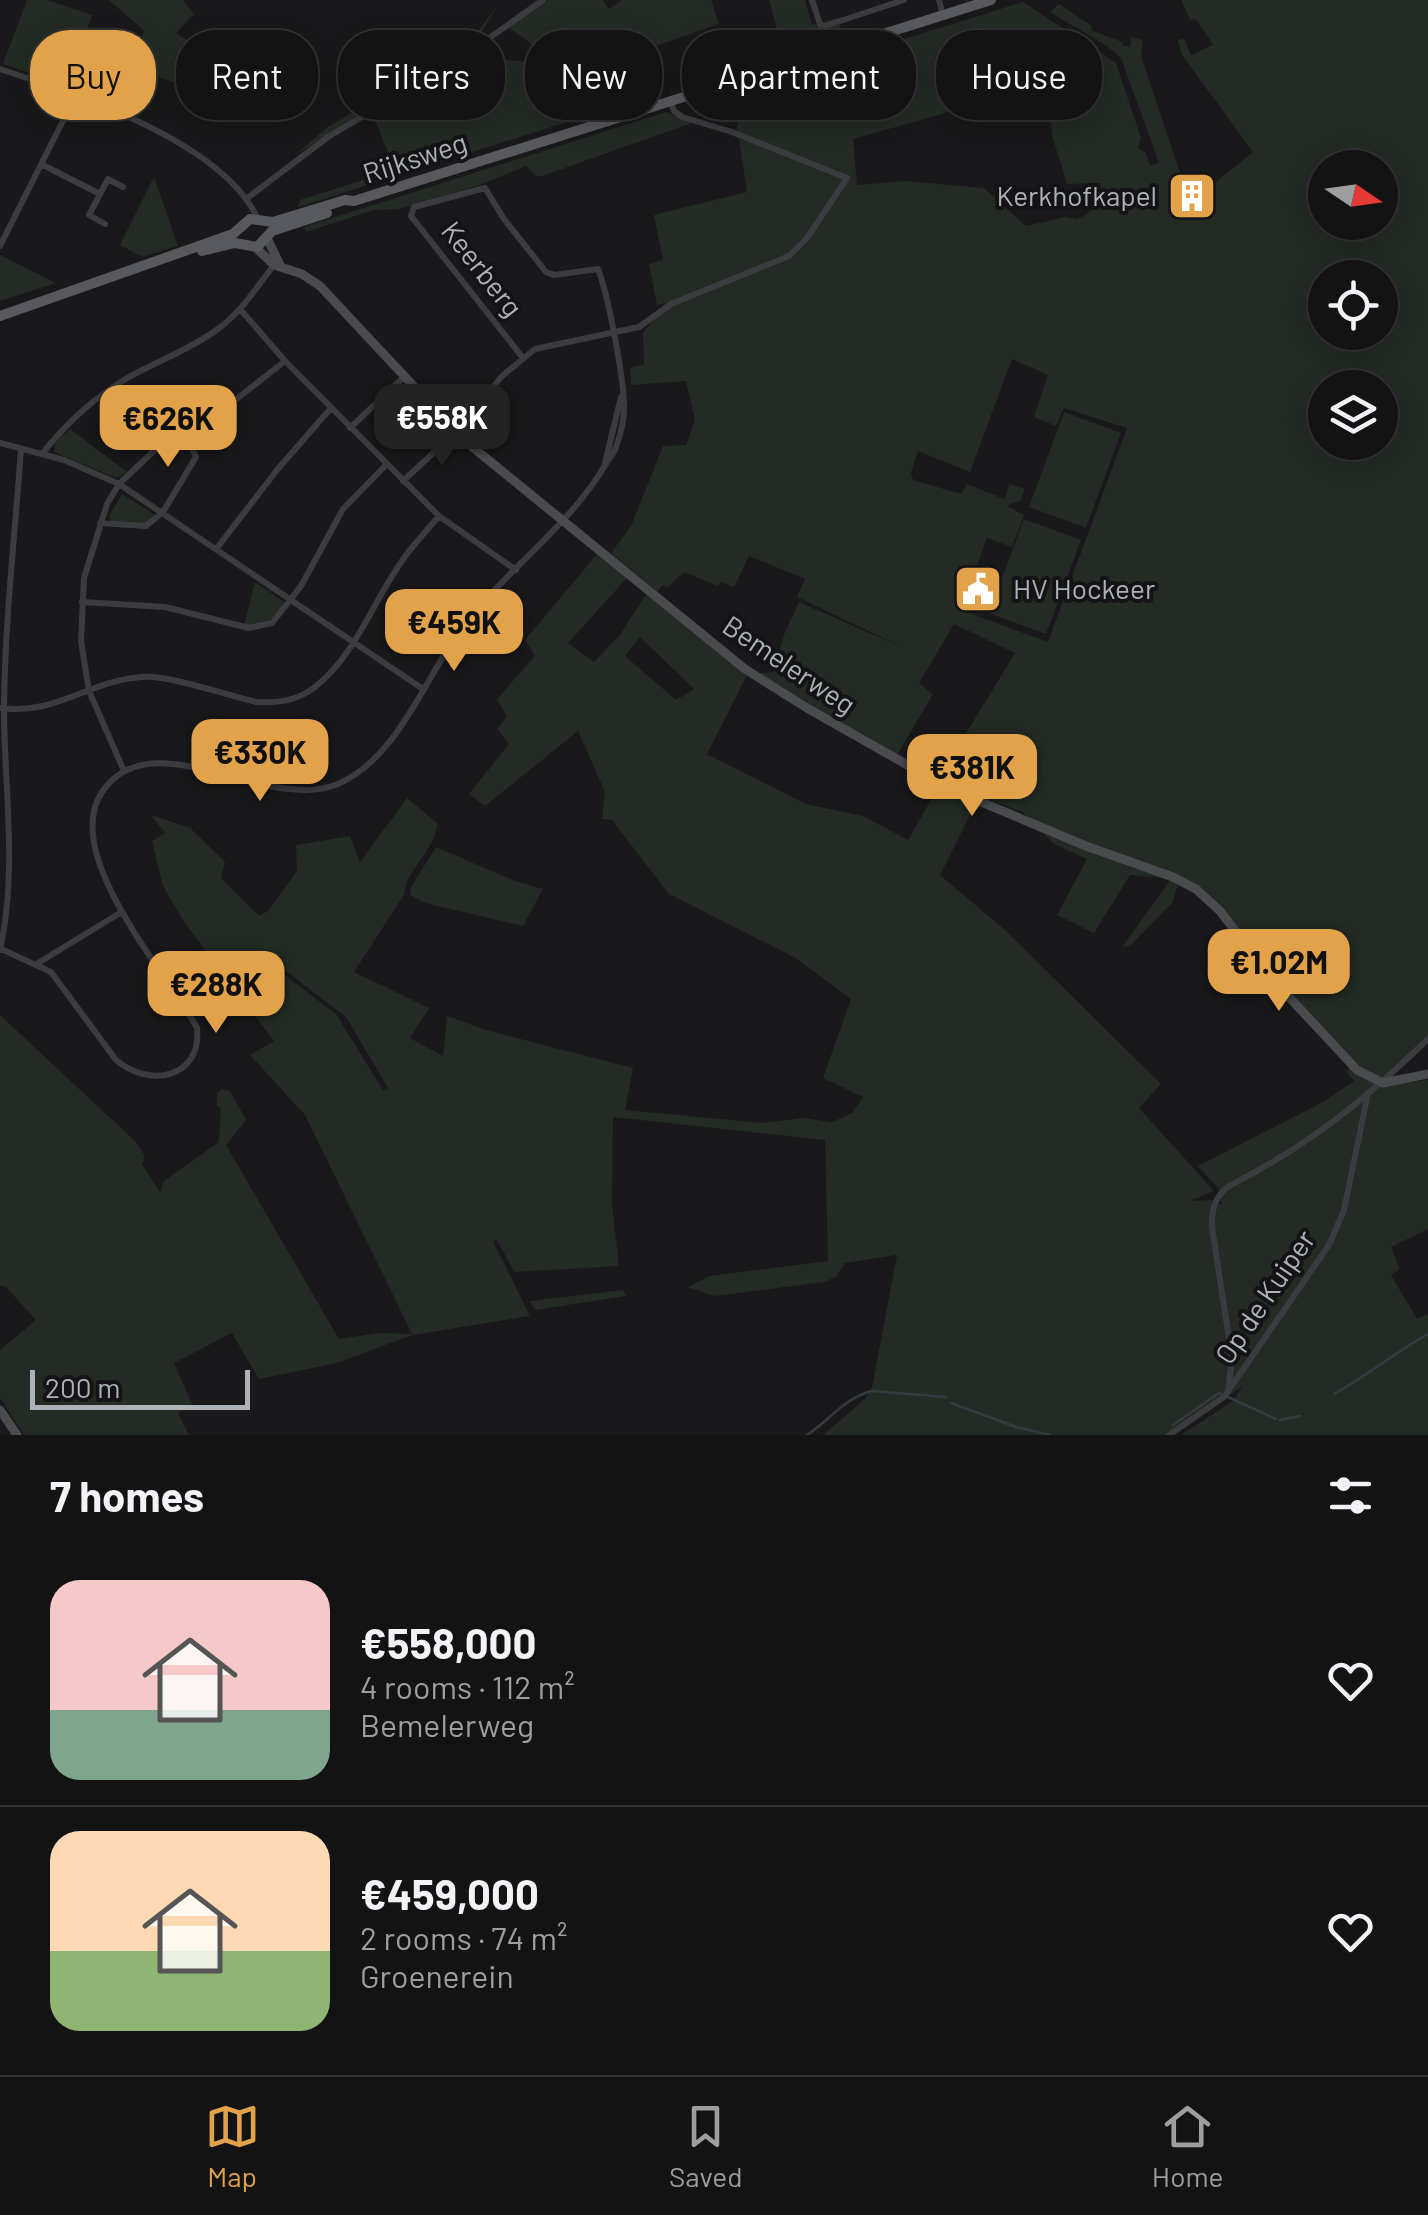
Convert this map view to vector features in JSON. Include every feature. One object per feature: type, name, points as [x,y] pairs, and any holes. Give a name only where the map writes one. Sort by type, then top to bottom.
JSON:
[{"type":"main road","name":"Rijksweg","points":[[896,30],[991,0]]},
{"type":"main road","name":"Rijksweg","points":[[0,313],[682,97]]},
{"type":"main road","points":[[255,230],[255,248]]},
{"type":"street","points":[[246,199],[328,137],[461,58],[544,0]]},
{"type":"street","points":[[812,0],[821,27],[904,0]]},
{"type":"street","points":[[939,0],[944,15]]},
{"type":"street","points":[[824,26],[825,30]]},
{"type":"street","points":[[0,69],[30,79]]},
{"type":"street","points":[[403,481],[523,358],[541,346],[646,324],[671,304],[789,256],[808,238],[847,178],[732,132],[682,117],[670,101]]},
{"type":"street","points":[[0,246],[63,120]]},
{"type":"street","points":[[42,454],[101,395],[200,341],[240,310],[277,264],[255,230],[252,203],[196,152],[136,120]]},
{"type":"street","points":[[41,164],[100,194]]},
{"type":"street","points":[[105,224],[89,216],[100,194],[108,179],[124,187]]},
{"type":"street","name":"Keerberg","points":[[523,358],[411,216],[414,207],[485,188],[546,272],[554,275],[598,269],[612,334]]},
{"type":"street","name":"Bemelerweg","points":[[255,248],[325,290],[455,431],[745,669],[955,790],[1196,888],[1274,981],[1357,1070],[1383,1084]]},
{"type":"street","points":[[240,310],[285,362],[439,516],[516,570]]},
{"type":"street","points":[[21,448],[2,708],[10,862],[0,950],[38,963],[51,972],[116,1060],[129,1070],[152,1076],[177,1072],[194,1054],[197,1028],[120,912],[92,825],[102,792],[124,771],[138,764],[159,762],[282,790],[322,789],[348,779],[372,762],[457,634],[596,482],[604,467],[623,392],[612,334]]},
{"type":"street","points":[[124,771],[89,691],[81,641],[90,551],[100,524],[119,484],[183,428],[234,400],[285,362]]},
{"type":"street","points":[[350,428],[405,376]]},
{"type":"street","points":[[488,394],[500,407],[502,429]]},
{"type":"street","points":[[217,548],[276,470],[331,408]]},
{"type":"street","points":[[100,524],[141,527],[163,512],[196,457],[183,428]]},
{"type":"street","points":[[0,443],[102,474],[423,689]]},
{"type":"street","points":[[82,602],[165,607],[249,628],[272,623],[292,598],[344,509],[386,464]]},
{"type":"street","points":[[2,708],[42,708],[117,681],[153,677],[256,702],[288,701],[316,687],[353,642],[403,559],[439,516]]},
{"type":"street","points":[[38,963],[120,912]]},
{"type":"street","points":[[1228,1392],[1232,1358],[1212,1219],[1218,1197],[1229,1186],[1296,1150],[1352,1109],[1428,1040]]},
{"type":"street","points":[[1383,1084],[1428,1074]]},
{"type":"street","name":"Op de Kuiper","points":[[1168,1435],[1228,1392],[1334,1236],[1347,1199],[1367,1097]]},
{"type":"street","points":[[0,1410],[17,1435]]},
{"type":"shaded area","points":[[27,0],[47,0],[92,15],[87,30],[30,30],[30,73],[3,64]]},
{"type":"shaded area","points":[[109,0],[183,0],[194,14],[176,30],[174,83],[156,75],[156,30],[143,30]]},
{"type":"shaded area","points":[[548,0],[603,0],[609,9],[622,0],[711,0],[719,24],[702,30],[682,30],[682,37],[662,44],[662,30],[525,30],[525,39],[508,27]]},
{"type":"shaded area","points":[[769,0],[805,0],[812,25],[838,18],[842,30],[777,30]]},
{"type":"shaded area","points":[[1181,0],[1428,0],[1428,1043],[1384,1084],[1428,1080],[1428,1229],[1391,1247],[1400,1269],[1391,1275],[1417,1319],[1428,1314],[1428,1435],[1181,1435],[1233,1401],[1242,1387],[1165,1435],[823,1435],[865,1399],[872,1388],[897,1255],[845,1263],[836,1277],[824,1282],[714,1296],[688,1287],[709,1276],[828,1261],[825,1140],[613,1117],[612,1204],[619,1266],[514,1272],[497,1240],[493,1241],[530,1316],[412,1335],[337,1363],[259,1379],[232,1333],[174,1363],[193,1406],[178,1413],[189,1435],[24,1435],[0,1398],[0,1350],[36,1320],[0,1285],[0,1015],[135,1141],[145,1156],[142,1164],[160,1192],[164,1181],[219,1142],[221,1109],[217,1093],[222,1089],[230,1091],[246,1120],[226,1145],[339,1339],[378,1333],[412,1334],[305,1115],[250,1055],[274,1041],[184,922],[163,886],[152,841],[165,833],[151,815],[190,828],[225,862],[221,878],[259,916],[268,911],[297,871],[296,845],[350,836],[360,862],[407,798],[437,823],[435,833],[410,876],[404,895],[354,972],[429,1008],[410,1038],[443,1056],[447,1016],[633,1068],[625,1110],[763,1123],[803,1118],[832,1122],[852,1113],[863,1097],[823,1078],[851,999],[794,957],[669,894],[612,820],[602,819],[605,792],[578,731],[485,806],[469,794],[509,744],[497,729],[507,717],[497,699],[535,656],[525,640],[597,554],[627,578],[568,643],[594,662],[620,635],[646,594],[748,674],[773,672],[799,602],[906,649],[797,597],[805,579],[749,556],[734,587],[721,582],[718,586],[684,572],[667,588],[663,585],[657,591],[611,553],[631,526],[663,446],[686,445],[695,420],[686,381],[631,385],[630,368],[644,364],[643,333],[667,303],[657,305],[649,264],[663,260],[654,215],[747,192],[737,126],[740,120],[916,120],[916,35],[1023,2],[1066,30],[936,30],[936,116],[853,139],[857,185],[905,181],[984,188],[1026,226],[1086,215],[1098,204],[1100,183],[1067,184],[1050,120],[1102,120],[1102,54],[1116,63],[1141,138],[1138,148],[1146,153],[1150,166],[1159,163],[1121,58],[1102,43],[1102,34],[1130,47],[1131,37],[1143,40],[1141,56],[1190,203],[1253,152],[1182,55],[1178,40],[1184,39],[1191,55],[1213,45],[1196,19],[1190,20]],"holes":[[[1012,359],[1048,375],[1034,417],[1056,426],[1064,408],[1127,428],[1048,642],[961,610],[987,538],[1012,547],[1024,515],[1007,506],[1021,500],[1025,489],[1010,484],[1004,499],[967,484],[961,494],[913,480],[911,472],[918,451],[970,472]],[[954,624],[1015,653],[937,781],[1023,812],[1054,844],[1087,859],[1057,915],[1094,933],[1130,875],[1171,879],[1122,947],[1130,946],[1172,903],[1179,882],[1211,904],[1350,1066],[1347,1073],[1354,1081],[1323,1102],[1198,1166],[1219,1189],[1222,1205],[1211,1200],[1190,1201],[1214,1191],[1139,1108],[1161,1084],[1006,931],[940,875],[976,803],[939,786],[908,840],[863,816],[806,804],[707,754],[747,675],[893,762],[933,694],[919,683]],[[640,637],[694,689],[676,700],[625,656]],[[282,968],[346,1017],[388,1088],[383,1090],[336,1014],[282,973]]]},
{"type":"shaded area","points":[[1059,4],[1092,26],[1091,30],[1080,30],[1050,12]]},
{"type":"shaded area","points":[[505,60],[525,62],[525,120],[574,120],[298,207],[300,200],[395,170],[375,120],[505,120]]},
{"type":"shaded area","points":[[662,113],[692,123],[542,176],[536,176],[526,166],[480,185],[400,209],[374,210],[306,232],[304,227],[641,120],[662,120]]},
{"type":"shaded area","points":[[340,120],[352,120],[295,155]]},
{"type":"shaded area","points":[[154,177],[178,246],[142,257],[120,245]]},
{"type":"shaded area","points":[[0,255],[56,283],[0,301]]},
{"type":"shaded area","points":[[1064,412],[1121,433],[1086,528],[1029,507]]},
{"type":"shaded area","points":[[70,429],[127,472],[116,478],[54,452],[55,442]]},
{"type":"shaded area","points":[[122,494],[155,515],[145,525],[111,521],[109,516]]},
{"type":"shaded area","points":[[1024,519],[1081,540],[1046,634],[989,613]]},
{"type":"shaded area","points":[[255,582],[284,602],[268,621],[244,626]]},
{"type":"shaded area","points":[[436,847],[543,889],[523,926],[425,903],[410,895]]},
{"type":"shaded area","points":[[623,1290],[626,1296],[535,1310],[530,1301]]},
{"type":"waterway","points":[[1334,1394],[1428,1334]]},
{"type":"waterway","points":[[807,1435],[845,1404],[872,1391],[946,1397]]},
{"type":"waterway","points":[[1173,1425],[1219,1393],[1276,1419]]},
{"type":"waterway","points":[[951,1403],[1050,1435]]},
{"type":"waterway","points":[[1280,1420],[1300,1416]]},
{"type":"place","name":"Kerkhofkapel","points":[[1192,196]]},
{"type":"place","name":"HV Hockeer","points":[[978,589]]}]
